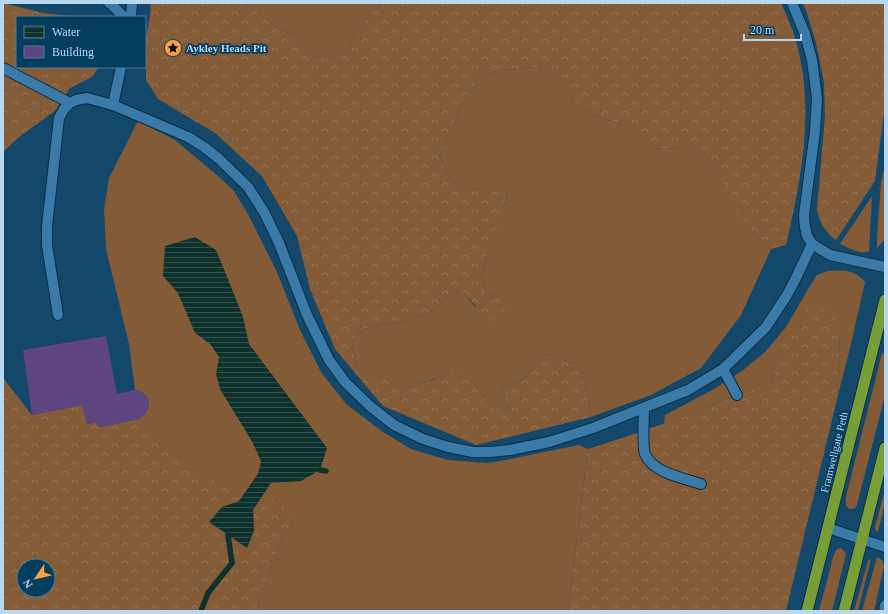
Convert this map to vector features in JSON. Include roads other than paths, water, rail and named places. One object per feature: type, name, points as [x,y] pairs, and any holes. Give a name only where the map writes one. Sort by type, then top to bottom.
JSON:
[{"type":"highway","name":"Framwellgate Peth","points":[[807,611],[885,300]]},
{"type":"highway","points":[[844,611],[884,455]]},
{"type":"lane","points":[[109,3],[123,16]]},
{"type":"lane","points":[[131,16],[132,3]]},
{"type":"lane","points":[[792,3],[805,34],[812,60],[817,98],[815,131],[804,215],[807,236],[812,244],[830,255],[885,267]]},
{"type":"lane","points":[[3,68],[70,103]]},
{"type":"lane","points":[[113,105],[121,68]]},
{"type":"lane","points":[[58,315],[47,245],[47,226],[59,118],[64,109],[70,103],[87,98],[113,105],[188,137],[218,158],[248,187],[264,212],[279,243],[308,315],[329,360],[344,382],[370,407],[394,425],[423,439],[448,447],[473,452],[490,452],[510,450],[549,442],[594,428],[688,390],[723,369],[766,327],[788,295],[812,244]]},
{"type":"lane","points":[[723,369],[737,394]]},
{"type":"lane","points":[[644,408],[644,454],[651,463],[663,472],[701,484]]},
{"type":"lane","points":[[828,528],[885,547]]},
{"type":"lane","points":[[884,611],[885,605]]},
{"type":"water","points":[[195,237],[216,250],[243,317],[249,344],[327,448],[320,470],[301,481],[271,483],[253,510],[254,531],[247,548],[209,522],[222,507],[239,501],[258,474],[261,461],[253,443],[220,389],[216,374],[219,357],[210,344],[195,333],[178,293],[163,276],[165,246]]},
{"type":"waterway","points":[[320,470],[326,471]]},
{"type":"waterway","points":[[201,611],[208,593],[232,563],[228,535]]},
{"type":"place","name":"Aykley Heads Pit","points":[[173,48]]}]
